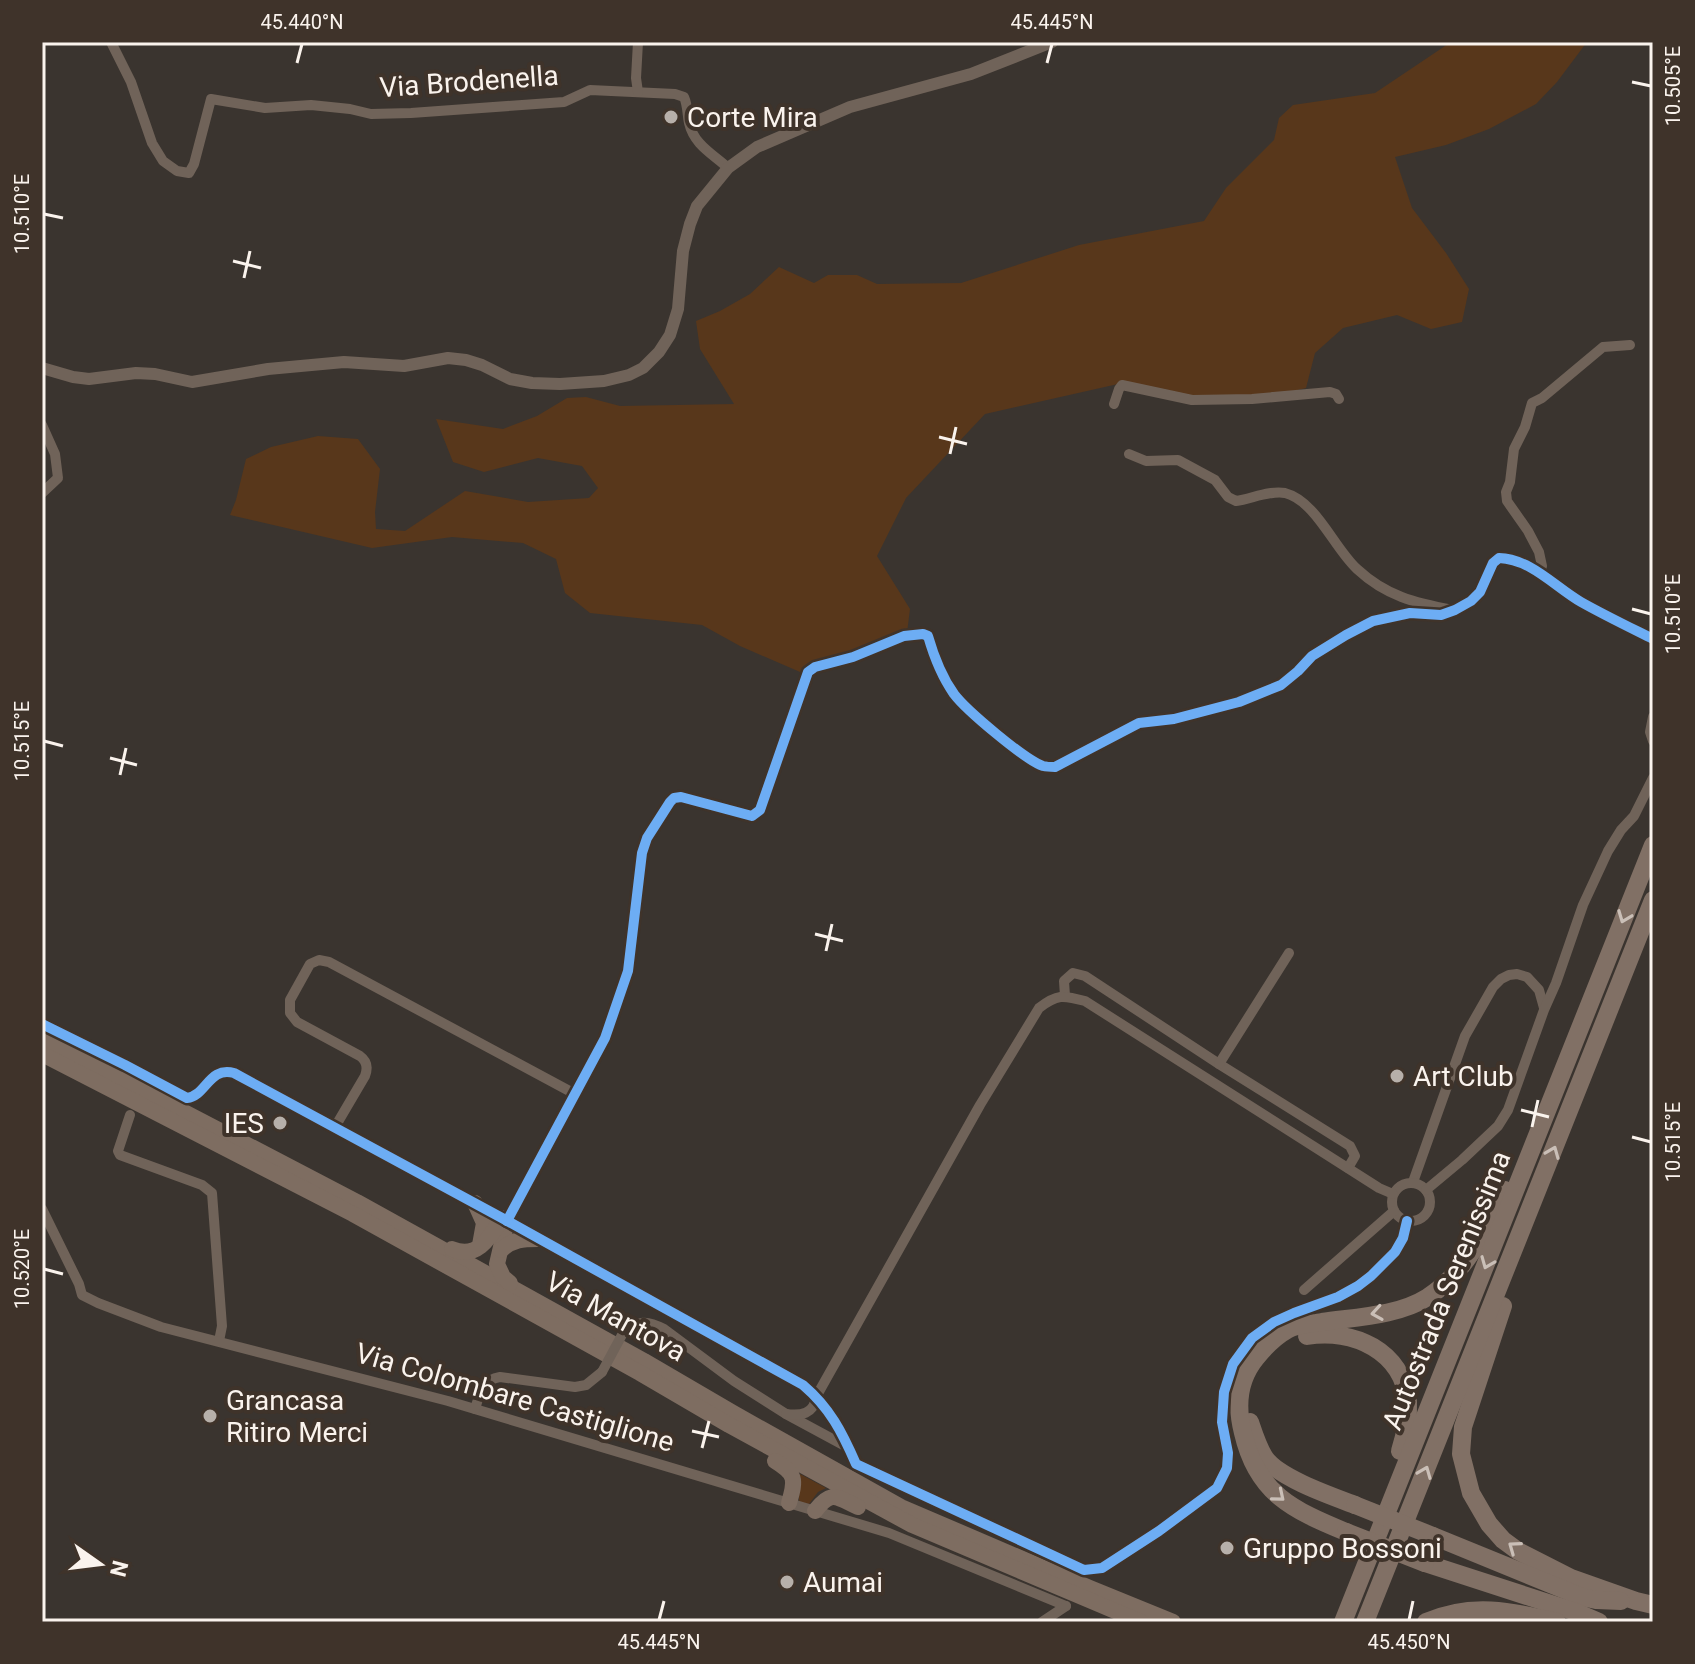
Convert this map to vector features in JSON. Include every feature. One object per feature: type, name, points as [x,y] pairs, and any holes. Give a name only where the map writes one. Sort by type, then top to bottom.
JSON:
[{"type":"highway","name":"Autostrada Serenissima","points":[[1343,1622],[1653,845]]},
{"type":"highway","name":"Autostrada Serenissima","points":[[1365,1622],[1653,900]]},
{"type":"highway","name":"Via Mantova","points":[[42,1038],[357,1202],[910,1511],[1173,1622]]},
{"type":"highway","name":"Via Mantova","points":[[42,1056],[353,1214],[912,1525],[1141,1622]]},
{"type":"highway","points":[[1568,1062],[1486,1228],[1456,1274],[1441,1288],[1406,1307],[1290,1328],[1268,1343],[1251,1365],[1239,1391],[1239,1418],[1247,1450],[1270,1489],[1310,1517],[1425,1563],[1599,1622]]},
{"type":"highway","points":[[1541,1181],[1463,1427],[1461,1454],[1467,1481],[1489,1524],[1518,1551],[1571,1578],[1644,1603]]},
{"type":"highway","points":[[475,1203],[484,1223],[480,1246]]},
{"type":"highway","points":[[421,1238],[430,1238],[468,1253],[480,1246],[505,1219]]},
{"type":"highway","points":[[501,1250],[505,1219]]},
{"type":"highway","points":[[517,1290],[498,1269],[497,1257],[508,1243],[538,1239]]},
{"type":"highway","points":[[1369,1556],[1406,1433],[1408,1400],[1403,1383],[1389,1360],[1364,1341],[1335,1334],[1297,1338],[1275,1352],[1259,1372],[1251,1398],[1250,1421],[1265,1459],[1282,1473],[1319,1491],[1355,1505],[1433,1536],[1582,1597],[1644,1603]]},
{"type":"highway","points":[[729,1425],[788,1469],[794,1477],[789,1503]]},
{"type":"highway","points":[[815,1511],[825,1499],[832,1497],[912,1525]]},
{"type":"highway","points":[[1426,1622],[1456,1612],[1481,1610],[1500,1610],[1557,1622]]},
{"type":"street","name":"Via Brodenella","points":[[111,42],[131,82],[152,143],[163,161],[177,171],[189,173],[194,164],[211,99],[265,108],[311,105],[371,114],[564,102],[590,90],[684,97],[693,135],[701,147],[728,168]]},
{"type":"street","points":[[638,42],[638,92]]},
{"type":"street","points":[[42,368],[89,379],[136,373],[192,382],[268,369],[344,362],[404,366],[448,358],[466,360],[510,379],[532,383],[604,381],[629,375],[643,368],[670,335],[678,309],[683,251],[690,224],[697,206],[728,168],[757,147],[850,107],[971,74],[1052,42]]},
{"type":"street","points":[[1540,573],[1539,552],[1507,501],[1506,492],[1514,449],[1532,403],[1603,347],[1630,345]]},
{"type":"street","points":[[1114,404],[1122,385],[1192,400],[1252,399],[1330,392],[1339,399]]},
{"type":"street","points":[[42,425],[55,454],[58,478],[42,493]]},
{"type":"street","points":[[1129,454],[1146,461],[1178,460],[1215,480],[1228,497],[1236,501],[1281,492],[1296,497],[1319,519],[1354,567],[1368,579],[1415,603],[1455,610]]},
{"type":"street","points":[[505,1219],[605,1038],[628,971],[642,853],[647,838],[674,798],[687,797],[756,815],[808,672],[815,667],[853,657],[904,636],[928,636],[935,660],[963,705],[1027,756],[1041,765],[1055,767],[1139,723],[1174,719],[1239,702],[1281,685],[1312,656],[1373,621],[1410,613],[1441,615],[1455,610],[1480,592],[1493,563],[1499,558],[1540,573],[1578,601],[1653,639]]},
{"type":"street","points":[[1653,717],[1650,732],[1653,741]]},
{"type":"street","points":[[1426,1190],[1498,1126],[1508,1110],[1583,905],[1608,851],[1634,816],[1653,778]]},
{"type":"street","points":[[1219,1064],[1289,953]]},
{"type":"street","points":[[335,1127],[365,1076],[367,1064],[360,1056],[297,1022],[290,1013],[290,1000],[310,964],[319,960],[329,962],[575,1094]]},
{"type":"street","points":[[1065,996],[1064,981],[1073,973],[1085,976],[1350,1146],[1355,1156],[1348,1168]]},
{"type":"street","points":[[1413,1182],[1465,1036],[1493,987],[1509,975],[1527,977],[1539,990],[1544,1010]]},
{"type":"street","points":[[786,1414],[805,1414],[812,1409],[980,1105],[1039,1008],[1051,999],[1065,996],[1085,1001],[1393,1194]]},
{"type":"street","points":[[42,1024],[187,1098],[195,1097],[221,1073],[230,1072],[335,1127],[803,1385],[841,1430],[856,1464],[1084,1570],[1102,1568],[1217,1488],[1227,1468],[1228,1453],[1222,1422],[1224,1392],[1233,1364],[1252,1338],[1274,1322],[1338,1297],[1371,1276],[1395,1252],[1403,1238],[1407,1221]]},
{"type":"street","points":[[130,1115],[118,1151],[120,1155],[202,1185],[212,1193],[222,1326],[219,1341]]},
{"type":"street","points":[[1418,1183],[1426,1190],[1429,1209],[1420,1219],[1407,1221],[1394,1211],[1393,1194],[1401,1185],[1418,1183]]},
{"type":"street","name":"Via Colombare Castiglione","points":[[42,1209],[82,1295],[143,1321],[475,1409],[889,1533],[1066,1606],[1042,1622]]},
{"type":"street","points":[[1304,1290],[1394,1211]]},
{"type":"street","points":[[475,1409],[481,1388],[500,1377],[575,1387],[586,1385],[602,1372],[623,1333],[644,1322],[664,1329],[734,1381],[849,1448]]},
{"type":"street","points":[[816,1431],[828,1433],[841,1430]]},
{"type":"shaded area","points":[[1451,42],[1587,42],[1536,104],[1489,129],[1446,145],[1395,157],[1412,208],[1469,289],[1462,322],[1431,329],[1397,315],[1343,328],[1315,353],[1306,388],[1277,395],[1197,400],[1118,384],[985,414],[906,498],[877,556],[910,609],[906,641],[807,675],[740,646],[702,625],[590,613],[565,593],[556,559],[523,543],[452,537],[372,548],[230,515],[246,459],[271,447],[318,436],[358,439],[380,469],[376,529],[405,531],[465,491],[528,502],[589,498],[598,488],[582,466],[538,458],[484,472],[453,462],[436,419],[503,429],[537,416],[567,398],[586,397],[620,406],[734,404],[700,349],[696,321],[750,294],[779,267],[814,283],[828,275],[857,275],[877,284],[961,283],[1079,245],[1204,221],[1226,188],[1274,140],[1279,118],[1293,105],[1375,93]]},
{"type":"shaded area","points":[[800,1474],[826,1488],[818,1492],[809,1504],[799,1500]]},
{"type":"cycle path","points":[[507,1221],[605,1038],[628,971],[642,853],[647,838],[674,798],[681,797],[752,816],[760,810],[808,672],[815,667],[853,657],[904,636],[928,636],[942,674],[954,694],[996,734],[1034,762],[1055,767],[1139,723],[1174,719],[1239,702],[1281,685],[1312,656],[1373,621],[1410,613],[1441,615],[1455,610],[1480,592],[1493,563],[1499,558],[1532,568],[1581,602],[1653,639]]},
{"type":"cycle path","points":[[42,1024],[187,1098],[199,1092],[213,1077],[226,1072],[234,1073],[803,1385],[834,1421],[856,1464],[1084,1570],[1102,1568],[1217,1488],[1227,1468],[1228,1453],[1222,1422],[1224,1392],[1233,1364],[1252,1338],[1274,1322],[1338,1297],[1371,1276],[1395,1252],[1403,1238],[1407,1221]]},
{"type":"place","name":"Corte Mira","points":[[671,117]]},
{"type":"place","name":"Art Club","points":[[1397,1076]]},
{"type":"place","name":"IES","points":[[280,1123]]},
{"type":"place","name":"Grancasa Ritiro Merci","points":[[210,1416]]},
{"type":"place","name":"Gruppo Bossoni","points":[[1227,1548]]},
{"type":"place","name":"Aumai","points":[[787,1582]]}]
